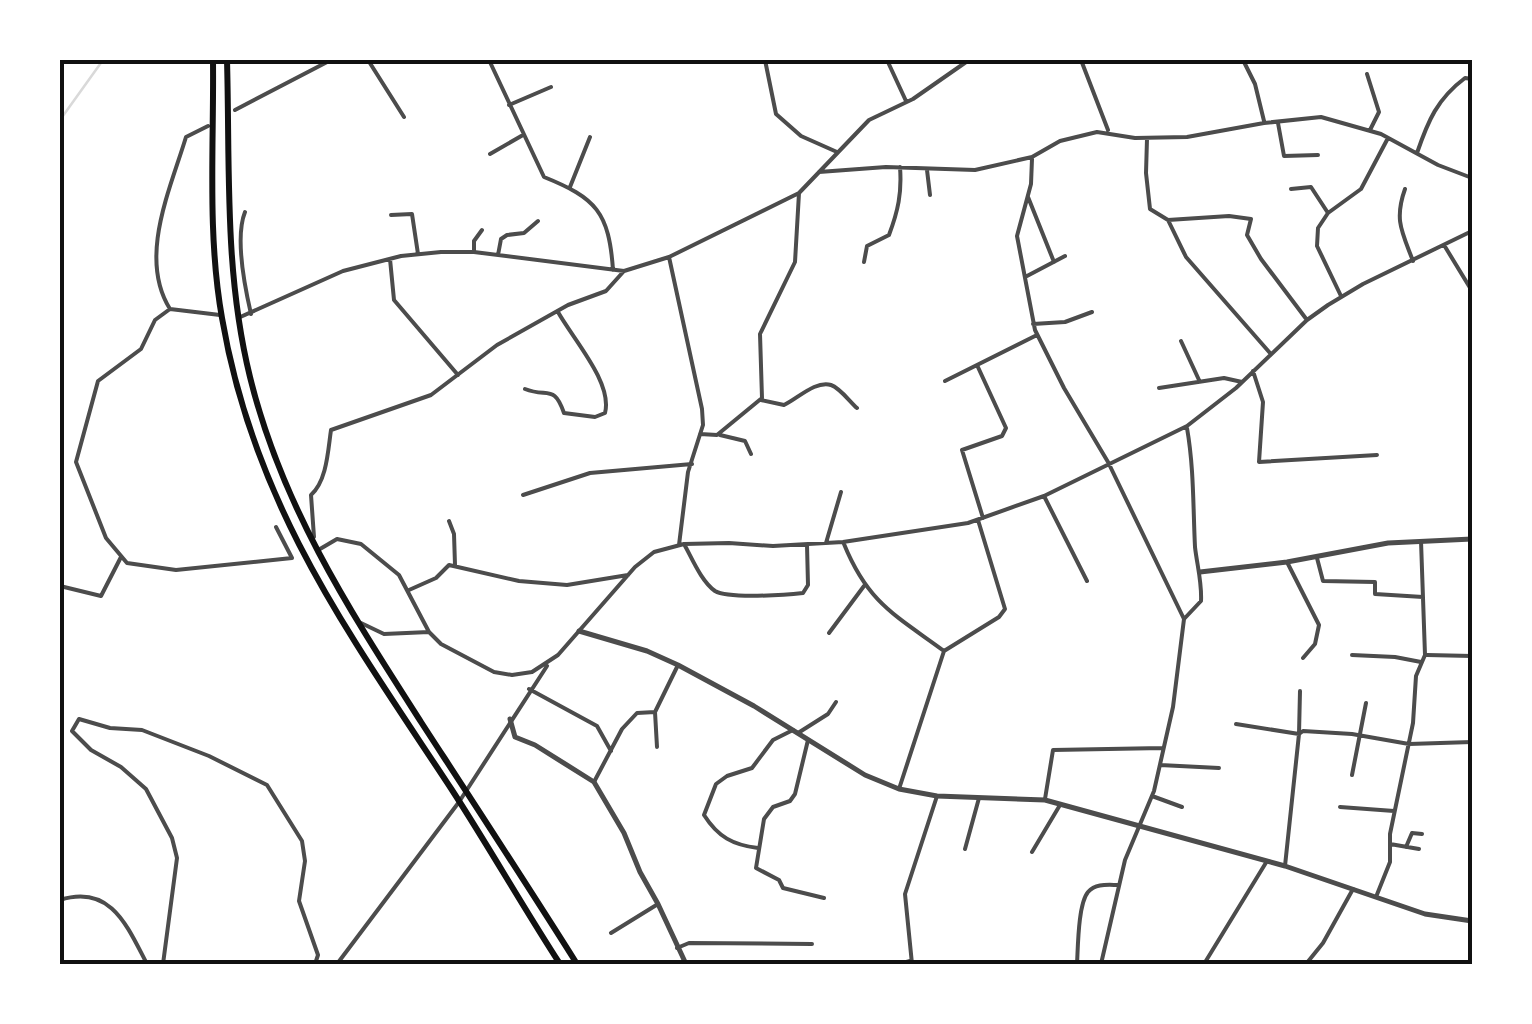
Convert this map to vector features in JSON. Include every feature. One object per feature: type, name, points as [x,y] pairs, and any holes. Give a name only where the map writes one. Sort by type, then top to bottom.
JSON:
[{"type":"highway","points":[[213,60],[213,186],[221,315],[236,386],[255,447],[308,565],[340,621],[560,964]]},
{"type":"highway","points":[[227,60],[228,201],[238,318],[266,434],[284,485],[356,621],[578,964]]},
{"type":"street","points":[[235,110],[330,60]]},
{"type":"street","points":[[368,60],[404,116]]},
{"type":"street","points":[[489,60],[544,176],[585,196],[596,207],[611,244],[613,270]]},
{"type":"street","points":[[765,60],[776,114],[801,136],[838,152]]},
{"type":"street","points":[[887,60],[906,103]]},
{"type":"street","points":[[238,318],[343,271],[418,254],[474,252],[624,271],[669,257],[799,193],[870,120],[906,103],[969,60]]},
{"type":"street","points":[[1082,60],[1108,132]]},
{"type":"street","points":[[1243,60],[1264,122]]},
{"type":"street","points":[[1367,74],[1379,112],[1370,130]]},
{"type":"street","points":[[1417,153],[1430,117],[1443,96],[1464,78],[1472,79]]},
{"type":"street","points":[[509,105],[551,86]]},
{"type":"street","points":[[819,172],[900,167],[976,170],[1032,157],[1060,141],[1108,132],[1147,139],[1187,137],[1264,122],[1321,117],[1370,130],[1472,178]]},
{"type":"street","points":[[1278,123],[1284,156],[1318,155]]},
{"type":"street","points":[[170,309],[159,292],[157,237],[186,138],[208,126]]},
{"type":"street","points":[[490,154],[523,136]]},
{"type":"street","points":[[570,188],[590,136]]},
{"type":"street","points":[[1341,296],[1317,246],[1318,228],[1328,213],[1360,189],[1388,138]]},
{"type":"street","points":[[1147,139],[1150,209],[1168,220],[1186,257],[1271,354]]},
{"type":"street","points":[[1032,157],[1028,198],[1018,236],[1033,324],[1064,388],[1108,462],[1184,618],[1173,707],[1160,765],[1152,796],[1125,860],[1101,964]]},
{"type":"street","points":[[864,262],[868,246],[889,235],[895,220],[902,192],[900,167]]},
{"type":"street","points":[[927,170],[930,195]]},
{"type":"street","points":[[1291,189],[1311,187],[1328,213]]},
{"type":"street","points":[[1405,190],[1398,211],[1399,225],[1414,261]]},
{"type":"street","points":[[761,400],[760,334],[796,262],[799,193]]},
{"type":"street","points":[[1028,198],[1054,262]]},
{"type":"street","points":[[245,212],[242,255],[251,314]]},
{"type":"street","points":[[390,215],[412,214],[418,254]]},
{"type":"street","points":[[1168,220],[1251,218],[1247,235],[1308,320]]},
{"type":"street","points":[[498,255],[501,240],[524,232],[538,221]]},
{"type":"street","points":[[474,252],[474,241],[482,230]]},
{"type":"street","points":[[337,964],[459,802],[529,689],[649,554],[681,544],[842,542],[981,519],[1044,496],[1187,426],[1341,296],[1472,231]]},
{"type":"street","points":[[1444,245],[1472,291]]},
{"type":"street","points":[[1026,276],[1065,256]]},
{"type":"street","points":[[669,257],[702,409],[700,434],[688,472],[681,544],[716,591],[730,594],[803,594],[808,585],[807,544]]},
{"type":"street","points":[[390,258],[394,300],[458,375]]},
{"type":"street","points":[[550,662],[532,672],[504,674],[486,669],[441,644],[429,632],[399,574],[361,544],[338,540],[317,552],[311,494],[321,480],[331,430],[431,396],[497,345],[606,290],[624,271]]},
{"type":"street","points":[[221,315],[170,309],[155,320],[141,349],[98,382],[76,462],[106,538],[127,564],[176,570],[292,558],[276,527]]},
{"type":"street","points":[[526,389],[555,394],[564,413],[595,417],[605,413],[608,401],[603,383],[558,312]]},
{"type":"street","points":[[1033,324],[1065,322],[1092,312]]},
{"type":"street","points":[[945,381],[1037,334]]},
{"type":"street","points":[[1181,340],[1199,380]]},
{"type":"street","points":[[900,789],[944,651],[999,618],[1004,608],[962,456],[963,448],[1005,432],[977,365]]},
{"type":"street","points":[[1253,371],[1263,402],[1259,462],[1377,455]]},
{"type":"street","points":[[1159,388],[1224,378],[1242,382]]},
{"type":"street","points":[[761,400],[784,405],[816,386],[827,384],[857,408]]},
{"type":"street","points":[[717,435],[761,400]]},
{"type":"street","points":[[1184,618],[1201,602],[1194,470],[1187,426]]},
{"type":"street","points":[[700,434],[744,441],[751,454]]},
{"type":"street","points":[[523,495],[590,474],[692,464]]},
{"type":"street","points":[[826,543],[841,492]]},
{"type":"street","points":[[1044,496],[1087,580]]},
{"type":"street","points":[[449,521],[454,534],[455,565]]},
{"type":"street","points":[[1200,572],[1286,562],[1373,545],[1472,540]]},
{"type":"street","points":[[1376,897],[1390,862],[1416,676],[1425,654],[1421,541]]},
{"type":"street","points":[[842,542],[864,586],[877,602],[944,651]]},
{"type":"street","points":[[1317,556],[1324,580],[1375,582],[1375,594],[1423,597]]},
{"type":"street","points":[[60,586],[101,596],[122,557]]},
{"type":"street","points":[[1286,562],[1320,634],[1303,658]]},
{"type":"street","points":[[409,590],[436,578],[448,565],[519,581],[567,585],[628,575]]},
{"type":"street","points":[[829,632],[864,586]]},
{"type":"street","points":[[356,621],[384,634],[429,632]]},
{"type":"street","points":[[579,630],[678,665],[865,775],[900,789],[937,796],[1045,800],[1285,866],[1425,914],[1472,921]]},
{"type":"street","points":[[1352,654],[1422,662]]},
{"type":"street","points":[[1425,654],[1472,656]]},
{"type":"street","points":[[657,747],[655,712],[678,665]]},
{"type":"street","points":[[529,689],[598,726],[611,752]]},
{"type":"street","points":[[1285,866],[1301,732],[1300,691]]},
{"type":"street","points":[[758,848],[737,845],[721,836],[704,815],[716,784],[752,768],[773,740],[828,714],[836,702]]},
{"type":"street","points":[[1352,775],[1366,703]]},
{"type":"street","points":[[594,782],[622,729],[637,713],[655,712]]},
{"type":"street","points":[[510,718],[515,737],[594,782],[624,833],[686,964]]},
{"type":"street","points":[[163,964],[177,858],[172,838],[146,789],[72,731],[79,719],[110,728],[142,730],[209,756],[267,785],[302,842],[305,861],[299,902],[318,955],[315,964]]},
{"type":"street","points":[[1236,724],[1409,744],[1472,742]]},
{"type":"street","points":[[808,740],[796,794],[790,801],[773,807],[764,820],[756,868],[779,880],[783,888],[824,898]]},
{"type":"street","points":[[1045,800],[1053,750],[1164,748]]},
{"type":"street","points":[[1160,765],[1219,768]]},
{"type":"street","points":[[899,964],[911,963],[906,894],[937,796]]},
{"type":"street","points":[[1152,796],[1182,807]]},
{"type":"street","points":[[965,849],[979,798]]},
{"type":"street","points":[[1032,852],[1060,804]]},
{"type":"street","points":[[1340,807],[1394,812]]},
{"type":"street","points":[[1406,846],[1412,833],[1422,834]]},
{"type":"street","points":[[1390,844],[1419,848]]},
{"type":"street","points":[[1204,964],[1267,861]]},
{"type":"street","points":[[1077,964],[1082,905],[1088,892],[1099,884],[1119,884]]},
{"type":"street","points":[[1306,964],[1323,943],[1352,888]]},
{"type":"street","points":[[60,900],[74,895],[89,896],[111,904],[147,964]]},
{"type":"street","points":[[611,933],[658,904]]},
{"type":"street","points":[[677,948],[689,943],[812,944]]},
{"type":"waterway","points":[[60,120],[103,60]]}]
